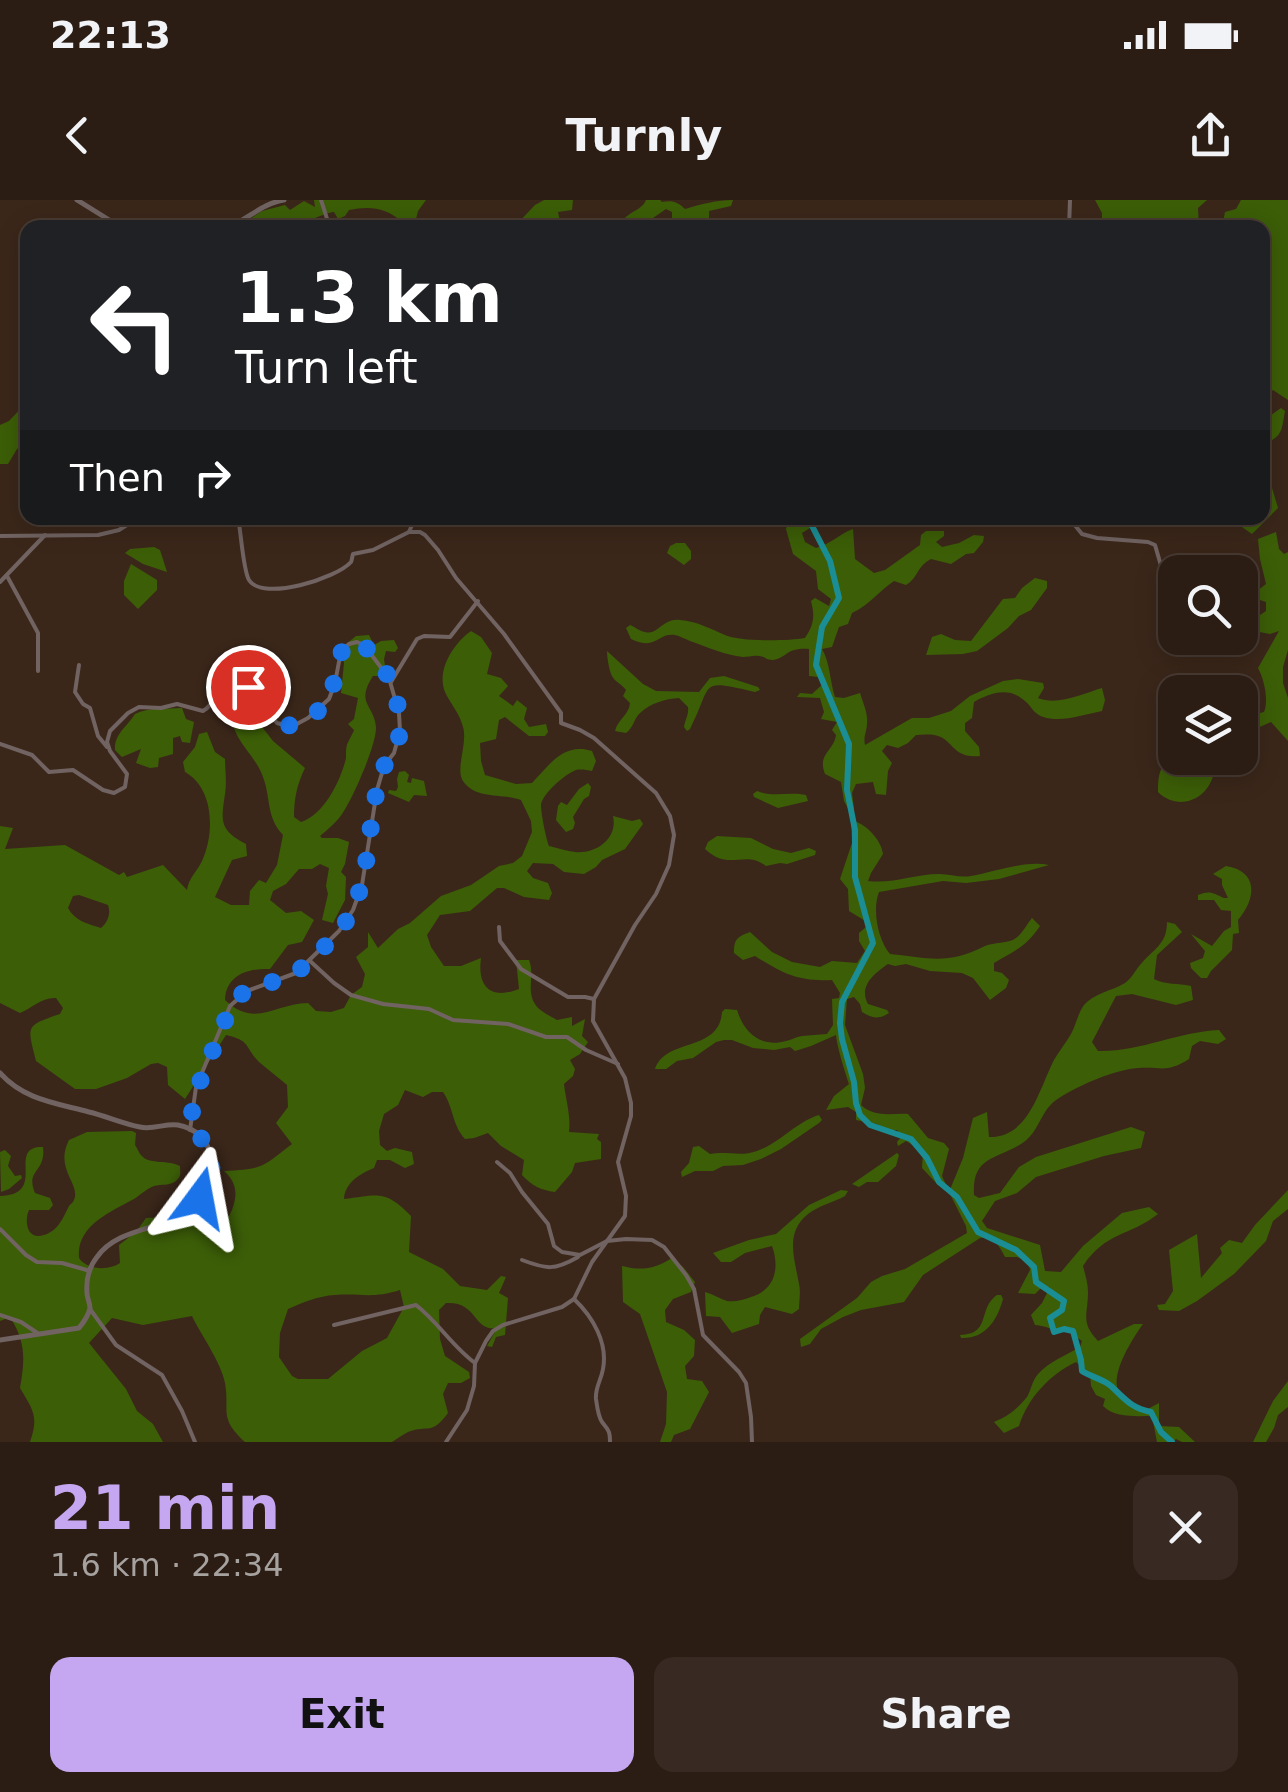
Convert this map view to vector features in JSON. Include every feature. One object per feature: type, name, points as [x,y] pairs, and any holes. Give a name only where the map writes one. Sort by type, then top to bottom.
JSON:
[{"type":"street","points":[[77,200],[109,220]]},
{"type":"street","points":[[244,220],[267,204],[284,200]]},
{"type":"street","points":[[0,536],[98,535],[127,525]]},
{"type":"street","points":[[239,525],[248,578],[266,590],[334,574],[350,562],[353,554],[373,550],[409,532],[420,532],[430,539],[562,713],[561,724],[585,732],[626,765],[656,793],[672,824],[674,846],[666,874],[594,1000],[593,1020],[618,1064],[632,1103],[618,1162],[626,1196],[624,1220],[592,1262],[574,1299],[562,1307],[498,1328],[486,1340],[475,1362],[467,1410],[446,1442]]},
{"type":"street","points":[[409,532],[412,525]]},
{"type":"street","points":[[1074,525],[1082,534],[1148,542],[1154,545],[1158,555]]},
{"type":"street","points":[[0,582],[46,534]]},
{"type":"street","points":[[6,576],[38,633],[38,671]]},
{"type":"street","points":[[391,682],[418,639],[450,637],[478,601]]},
{"type":"street","points":[[110,751],[109,734],[134,708],[177,704],[203,712],[210,708],[218,688],[228,682],[248,687],[277,723],[295,725],[329,699],[339,656],[343,649],[357,642],[364,645],[387,674],[399,714],[400,730],[377,790],[354,910],[340,931],[293,975],[244,992],[230,1006],[196,1087],[190,1130]]},
{"type":"street","points":[[0,744],[32,755],[49,772],[73,770],[114,793],[125,787],[128,778],[124,768],[98,736],[90,708],[74,692],[79,665]]},
{"type":"street","points":[[387,674],[396,673]]},
{"type":"street","points":[[499,926],[500,941],[520,969],[568,997],[594,1000]]},
{"type":"street","points":[[310,960],[351,995],[383,1004],[429,1009],[452,1020],[503,1024],[546,1037],[567,1036],[586,1050],[618,1064]]},
{"type":"street","points":[[0,1073],[19,1091],[50,1102],[142,1128],[172,1124],[204,1140],[213,1160],[200,1198],[184,1214],[106,1247],[90,1271],[87,1290],[90,1309],[116,1345],[162,1375],[195,1442]]},
{"type":"street","points":[[497,1162],[510,1172],[548,1224],[556,1248],[580,1255]]},
{"type":"street","points":[[0,1229],[37,1262],[62,1263],[90,1271]]},
{"type":"street","points":[[522,1260],[551,1268],[607,1241],[652,1240],[664,1247],[694,1290],[704,1335],[746,1383],[752,1442]]},
{"type":"street","points":[[574,1299],[596,1328],[604,1350],[596,1395],[600,1419],[609,1429],[610,1442]]},
{"type":"street","points":[[334,1325],[416,1305],[454,1346],[475,1362]]},
{"type":"street","points":[[0,1340],[79,1328],[90,1309]]},
{"type":"street","points":[[0,1315],[21,1322],[38,1334]]},
{"type":"green space","points":[[314,200],[426,200],[416,220],[400,220],[377,209],[363,208],[349,210],[338,219],[331,212],[310,220],[248,220],[262,211],[285,205],[290,210],[304,201],[315,207]]},
{"type":"green space","points":[[544,200],[573,200],[572,210],[558,212],[560,220],[521,220]]},
{"type":"green space","points":[[646,200],[675,202],[685,209],[733,200],[731,206],[709,211],[709,220],[672,220],[672,212],[666,209],[652,220],[623,220]]},
{"type":"green space","points":[[1095,200],[1207,200],[1198,208],[1199,220],[1102,220]]},
{"type":"green space","points":[[1241,200],[1288,200],[1288,400],[1273,390],[1270,392],[1270,220],[1223,220],[1225,212],[1236,209]]},
{"type":"green space","points":[[1281,408],[1285,411],[1280,432],[1270,441],[1270,416]]},
{"type":"green space","points":[[20,409],[20,446],[8,464],[0,464],[0,425]]},
{"type":"green space","points":[[1270,481],[1278,508],[1270,516]]},
{"type":"green space","points":[[787,525],[815,525],[802,533],[805,542],[816,548],[853,529],[855,559],[874,573],[885,570],[920,545],[921,535],[926,531],[944,531],[936,542],[942,547],[974,535],[984,536],[974,553],[951,564],[931,559],[906,585],[894,581],[852,613],[848,624],[839,627],[832,647],[822,649],[835,697],[860,693],[867,716],[865,745],[912,718],[929,718],[951,711],[970,696],[1003,681],[1043,683],[1038,698],[1054,701],[1102,688],[1102,711],[1054,719],[1037,714],[1015,695],[1003,692],[985,696],[974,702],[972,718],[965,723],[965,731],[979,747],[980,756],[963,754],[946,740],[932,735],[916,735],[898,748],[887,745],[882,751],[892,763],[886,795],[876,794],[873,782],[856,784],[852,793],[854,809],[850,812],[841,782],[825,774],[823,767],[824,757],[835,740],[832,730],[837,722],[821,719],[824,712],[820,698],[797,697],[800,693],[812,694],[824,683],[809,676],[809,649],[773,660],[743,657],[675,635],[640,642],[631,639],[626,628],[630,625],[649,633],[680,620],[741,639],[805,638],[813,620],[811,601],[815,598],[829,606],[831,599],[818,589],[816,571],[793,554]]},
{"type":"green space","points":[[1238,525],[1261,525],[1252,534]]},
{"type":"green space","points":[[1276,532],[1279,549],[1284,554],[1288,552],[1288,650],[1283,683],[1288,698],[1288,741],[1271,722],[1258,728],[1258,714],[1264,712],[1266,702],[1258,668],[1279,631],[1258,632],[1258,616],[1266,611],[1266,602],[1258,599],[1258,590],[1266,584],[1258,539]]},
{"type":"green space","points":[[676,543],[685,543],[691,551],[691,559],[684,565],[667,553]]},
{"type":"green space","points":[[130,549],[160,550],[167,572],[125,553]]},
{"type":"green space","points":[[131,564],[157,580],[157,590],[138,609],[124,595],[124,581]]},
{"type":"green space","points":[[1035,578],[1047,581],[1047,588],[1031,610],[977,651],[926,655],[932,637],[941,634],[971,641],[1003,599],[1015,598]]},
{"type":"green space","points":[[471,631],[481,637],[492,653],[487,674],[501,678],[508,686],[499,696],[513,706],[517,700],[527,708],[524,719],[529,727],[546,724],[548,732],[545,736],[529,736],[505,717],[499,720],[496,739],[480,743],[485,775],[516,784],[532,783],[565,752],[592,751],[596,761],[592,771],[571,772],[545,795],[541,805],[549,846],[575,852],[598,847],[609,838],[613,816],[640,819],[643,824],[625,849],[584,874],[564,872],[553,864],[533,863],[527,871],[533,878],[548,883],[552,893],[549,900],[497,888],[470,911],[440,915],[427,935],[444,966],[461,966],[481,958],[481,977],[494,992],[519,989],[516,960],[529,960],[531,994],[537,1007],[557,1020],[572,1017],[572,1026],[585,1019],[582,1036],[588,1042],[570,1060],[575,1069],[564,1084],[569,1132],[599,1134],[601,1159],[575,1163],[555,1192],[550,1191],[526,1179],[522,1175],[524,1160],[488,1133],[465,1139],[443,1092],[423,1097],[405,1090],[398,1105],[384,1114],[380,1145],[387,1151],[395,1148],[412,1152],[414,1164],[405,1168],[390,1160],[377,1160],[374,1168],[350,1184],[344,1199],[373,1196],[394,1201],[411,1216],[409,1252],[443,1269],[460,1286],[487,1290],[501,1276],[506,1277],[499,1293],[508,1298],[505,1335],[496,1337],[492,1347],[487,1346],[497,1328],[483,1326],[470,1311],[456,1304],[446,1303],[439,1310],[445,1356],[469,1372],[470,1378],[448,1383],[443,1394],[448,1413],[433,1427],[408,1432],[392,1442],[245,1442],[228,1420],[223,1375],[192,1316],[143,1325],[112,1318],[89,1343],[163,1442],[30,1442],[34,1419],[20,1388],[22,1343],[10,1317],[0,1321],[0,1196],[22,1188],[27,1154],[43,1147],[33,1185],[35,1193],[50,1198],[53,1205],[49,1210],[29,1210],[28,1229],[38,1236],[56,1227],[74,1200],[64,1159],[69,1140],[87,1132],[132,1131],[143,1157],[180,1166],[176,1181],[148,1189],[105,1215],[83,1237],[79,1258],[87,1265],[104,1268],[120,1263],[119,1245],[146,1218],[206,1227],[224,1222],[235,1195],[233,1183],[224,1171],[261,1166],[292,1144],[276,1123],[288,1107],[287,1085],[259,1062],[244,1042],[234,1037],[226,1035],[185,1099],[168,1085],[167,1067],[158,1063],[96,1089],[75,1089],[36,1061],[32,1028],[60,1014],[63,1008],[56,998],[20,1013],[0,1003],[0,826],[13,828],[5,849],[65,845],[119,875],[124,872],[127,877],[163,865],[187,890],[206,850],[210,825],[207,800],[195,779],[185,772],[183,762],[199,734],[207,732],[215,752],[225,759],[224,824],[246,844],[247,856],[232,860],[215,897],[231,905],[249,905],[250,891],[259,880],[266,883],[277,865],[283,835],[271,814],[261,772],[236,732],[227,691],[244,679],[262,727],[305,768],[294,817],[301,822],[323,806],[334,789],[354,730],[348,724],[354,719],[358,698],[341,693],[341,648],[356,636],[369,635],[374,645],[394,640],[398,648],[395,652],[386,651],[386,673],[373,676],[366,693],[376,727],[368,758],[342,814],[320,836],[349,842],[341,872],[346,877],[345,900],[333,923],[322,920],[329,868],[320,864],[312,869],[299,869],[286,884],[273,891],[270,900],[286,913],[301,911],[314,920],[302,942],[288,945],[270,969],[246,972],[234,979],[225,1000],[246,1013],[256,1014],[308,1003],[316,1011],[344,1008],[351,995],[362,987],[365,974],[356,957],[368,947],[368,932],[378,948],[441,896],[471,885],[499,866],[513,863],[522,856],[532,832],[521,800],[482,794],[468,787],[461,776],[463,727],[445,692],[443,675],[448,658]],"holes":[[[73,896],[108,905],[108,917],[101,928],[82,921],[68,908]],[[400,1290],[404,1307],[387,1338],[362,1351],[328,1379],[298,1379],[279,1357],[280,1333],[288,1309],[329,1296]]]},
{"type":"green space","points":[[607,651],[656,691],[699,692],[710,678],[724,676],[760,690],[710,688],[687,731],[684,727],[688,707],[679,698],[658,702],[644,710],[626,733],[615,731],[630,703],[623,696],[626,690],[612,676]]},
{"type":"green space","points":[[182,708],[186,719],[194,722],[190,743],[182,742],[180,736],[173,738],[173,754],[159,758],[158,767],[136,763],[141,749],[122,757],[115,750],[119,735],[135,714]]},
{"type":"green space","points":[[399,772],[409,775],[407,782],[411,783],[412,778],[424,781],[427,796],[414,795],[409,802],[388,793],[396,791]]},
{"type":"green space","points":[[1159,775],[1213,776],[1204,792],[1182,802],[1158,792]]},
{"type":"green space","points":[[588,783],[589,796],[573,817],[573,829],[566,832],[556,820],[558,806],[561,802],[567,805]]},
{"type":"green space","points":[[757,791],[806,795],[808,801],[778,808],[754,797]]},
{"type":"green space","points":[[851,820],[871,832],[882,848],[883,854],[868,881],[939,874],[967,876],[1020,865],[1049,865],[999,879],[943,881],[879,892],[877,924],[890,954],[960,956],[1013,940],[1032,918],[1040,926],[1025,944],[994,963],[994,971],[1009,980],[1006,988],[990,1000],[973,978],[962,973],[930,971],[906,964],[888,964],[873,976],[865,991],[868,1004],[889,1013],[872,1017],[862,1012],[854,997],[847,999],[845,1025],[865,1088],[861,1105],[878,1113],[908,1114],[928,1138],[944,1143],[949,1149],[942,1176],[947,1187],[938,1185],[922,1168],[923,1151],[906,1141],[898,1146],[902,1136],[897,1130],[887,1131],[877,1124],[856,1120],[856,1112],[848,1107],[826,1110],[834,1096],[849,1084],[836,1035],[795,1051],[790,1047],[753,1048],[724,1040],[693,1058],[677,1061],[666,1069],[655,1069],[670,1052],[712,1034],[725,1009],[737,1010],[749,1032],[769,1042],[827,1034],[833,1025],[832,999],[839,998],[840,993],[832,980],[791,975],[755,956],[743,960],[734,948],[737,939],[750,932],[772,952],[792,962],[820,967],[832,961],[857,963],[865,951],[859,933],[867,922],[849,911],[848,889],[840,879],[852,843]]},
{"type":"green space","points":[[717,836],[751,838],[791,853],[809,848],[816,851],[815,855],[787,864],[766,866],[751,859],[714,856],[705,849]]},
{"type":"green space","points":[[1226,866],[1244,873],[1251,895],[1238,920],[1239,933],[1233,934],[1232,950],[1207,978],[1201,978],[1190,963],[1203,958],[1205,951],[1191,934],[1212,946],[1231,927],[1231,911],[1221,910],[1214,900],[1198,900],[1198,895],[1209,892],[1228,898],[1222,879],[1213,874]]},
{"type":"green space","points":[[1167,922],[1182,932],[1157,955],[1154,979],[1191,986],[1193,1000],[1176,1005],[1132,994],[1116,996],[1092,1042],[1098,1051],[1114,1050],[1219,1030],[1226,1039],[1218,1044],[1200,1041],[1192,1046],[1189,1059],[1174,1066],[1118,1072],[1059,1098],[1027,1139],[981,1166],[974,1195],[979,1198],[1000,1193],[1019,1167],[1036,1157],[1131,1127],[1145,1132],[1141,1148],[1036,1177],[1017,1193],[995,1201],[982,1221],[987,1228],[1040,1245],[1045,1271],[1061,1272],[1083,1246],[1122,1213],[1149,1207],[1158,1214],[1109,1240],[1083,1266],[1088,1289],[1086,1318],[1098,1341],[1134,1324],[1143,1324],[1120,1367],[1119,1392],[1127,1401],[1146,1410],[1159,1403],[1159,1426],[1179,1427],[1195,1442],[1157,1442],[1152,1416],[1126,1416],[1108,1410],[1103,1406],[1105,1399],[1096,1395],[1091,1386],[1090,1374],[1076,1362],[1048,1381],[1028,1406],[1019,1426],[1004,1433],[994,1422],[1027,1397],[1042,1370],[1080,1347],[1082,1341],[1068,1331],[1035,1325],[1031,1315],[1050,1287],[1042,1287],[1035,1294],[1018,1293],[1030,1270],[1028,1261],[1005,1257],[989,1238],[980,1238],[923,1275],[904,1302],[843,1317],[821,1329],[810,1344],[801,1347],[800,1339],[857,1298],[871,1282],[905,1269],[967,1233],[949,1192],[973,1118],[987,1112],[989,1137],[1003,1135],[1023,1121],[1084,1005],[1129,979],[1162,941]]},
{"type":"green space","points":[[819,1115],[819,1123],[761,1159],[682,1177],[693,1147],[699,1146],[710,1154],[751,1153]]},
{"type":"green space","points":[[5,1150],[11,1156],[8,1166],[15,1176],[22,1178],[1,1192],[0,1152]]},
{"type":"green space","points":[[897,1153],[896,1166],[878,1182],[859,1187],[852,1184]]},
{"type":"green space","points":[[841,1190],[848,1191],[845,1196],[812,1211],[796,1230],[793,1247],[800,1287],[799,1309],[792,1314],[765,1307],[759,1324],[732,1333],[720,1317],[706,1316],[705,1292],[727,1301],[745,1299],[766,1289],[775,1270],[772,1246],[745,1253],[731,1262],[721,1262],[713,1253],[776,1234],[809,1205]]},
{"type":"green space","points":[[1288,1190],[1288,1209],[1273,1221],[1266,1241],[1234,1274],[1179,1311],[1159,1310],[1157,1305],[1165,1304],[1173,1291],[1169,1250],[1197,1234],[1201,1278],[1222,1253],[1220,1248],[1229,1240],[1242,1243]]},
{"type":"green space","points":[[672,1258],[695,1282],[691,1292],[673,1299],[665,1310],[666,1322],[695,1340],[694,1356],[685,1366],[687,1379],[702,1381],[709,1392],[690,1429],[674,1435],[671,1442],[660,1442],[666,1424],[667,1392],[640,1314],[623,1302],[622,1266],[648,1268]]},
{"type":"green space","points":[[997,1295],[1003,1299],[989,1327],[977,1335],[961,1338],[960,1335],[970,1334],[980,1326]]},
{"type":"green space","points":[[1288,1381],[1288,1407],[1278,1415],[1266,1442],[1253,1442],[1273,1401]]},
{"type":"waterway","points":[[812,525],[830,561],[839,598],[822,627],[816,665],[849,744],[847,790],[855,830],[855,877],[873,943],[842,1002],[840,1023],[860,1115],[870,1125],[911,1139],[927,1158],[939,1182],[957,1197],[978,1232],[1016,1250],[1034,1267],[1036,1282],[1064,1301],[1062,1310],[1050,1318],[1054,1332],[1073,1331],[1082,1371],[1108,1384],[1133,1405],[1151,1412],[1161,1432],[1172,1442]]},
{"type":"route","points":[[200,1198],[213,1160],[204,1140],[190,1130],[192,1104],[228,1010],[247,991],[293,975],[340,931],[354,910],[362,885],[377,790],[400,730],[389,678],[364,645],[357,642],[349,644],[339,656],[329,699],[295,725],[277,723],[248,687]]}]
